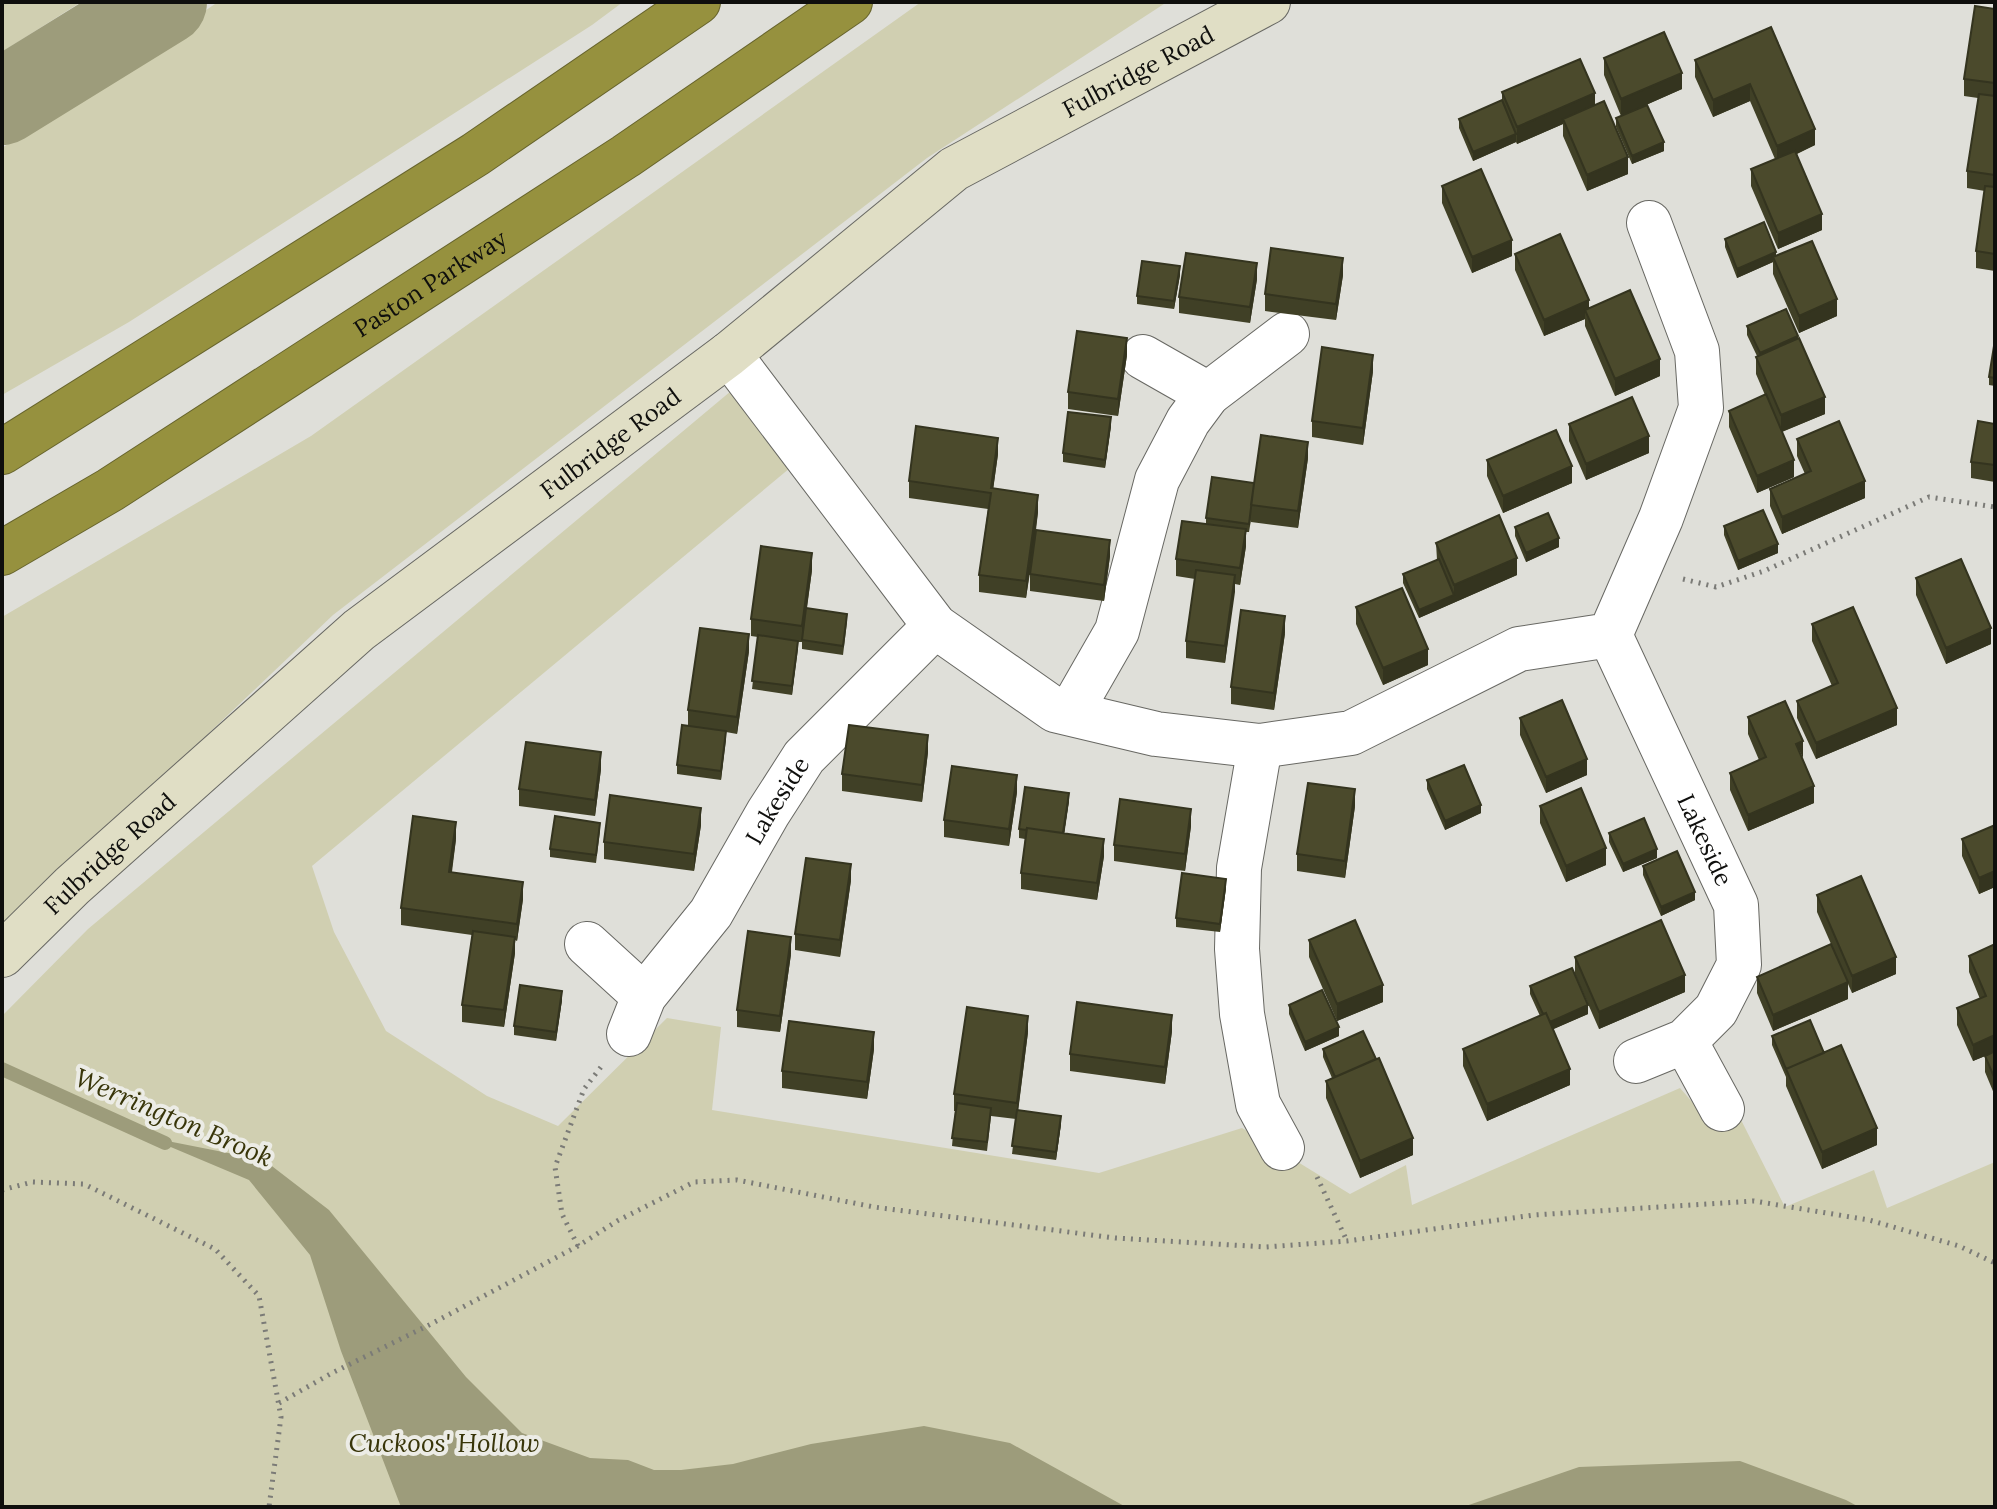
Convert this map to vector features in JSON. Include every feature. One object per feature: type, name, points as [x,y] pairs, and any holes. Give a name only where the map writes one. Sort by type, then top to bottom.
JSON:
[{"type":"highway","points":[[2,452],[476,154],[698,2]]},
{"type":"highway","name":"Paston Parkway","points":[[2,553],[110,490],[573,191],[850,2]]},
{"type":"street","name":"Fulbridge Road","points":[[2,955],[72,886],[359,630],[729,354],[954,169],[1268,2]]},
{"type":"street","points":[[729,354],[935,626],[1055,710],[1156,734],[1260,746],[1351,733],[1519,649],[1610,635],[1661,518],[1701,408],[1697,351],[1649,223]]},
{"type":"street","points":[[1070,713],[1117,631],[1157,480],[1188,421],[1208,394],[1287,334]]},
{"type":"street","points":[[1143,357],[1208,394]]},
{"type":"street","name":"Lakeside","points":[[636,1015],[711,913],[804,757],[935,626]]},
{"type":"street","name":"Lakeside","points":[[1610,635],[1736,905],[1739,965],[1716,1010],[1685,1041],[1636,1061]]},
{"type":"street","points":[[1260,746],[1239,868],[1237,949],[1242,1014],[1258,1104],[1282,1148]]},
{"type":"street","points":[[587,944],[636,1015]]},
{"type":"street","points":[[1685,1041],[1722,1109]]},
{"type":"path","points":[[1639,570],[1716,587],[1764,571],[1929,497],[1995,507]]},
{"type":"path","points":[[578,1246],[562,1214],[555,1167],[584,1089],[636,1015]]},
{"type":"path","points":[[1282,1148],[1307,1155],[1347,1241]]},
{"type":"path","points":[[279,1403],[694,1182],[737,1180],[874,1207],[1115,1238],[1266,1247],[1347,1241],[1534,1215],[1754,1201],[1869,1220],[1959,1246],[1995,1263]]},
{"type":"path","points":[[2,1190],[32,1182],[84,1184],[215,1249],[259,1296],[281,1417],[269,1507]]},
{"type":"green space","points":[[2,2],[81,2],[2,52]]},
{"type":"green space","points":[[218,2],[623,2],[592,25],[129,322],[2,395],[2,148]]},
{"type":"green space","points":[[921,2],[1167,2],[927,158],[333,615],[2,930],[2,617],[311,436]]},
{"type":"green space","points":[[731,391],[790,468],[312,866],[334,932],[386,1031],[487,1096],[558,1126],[667,1018],[721,1027],[712,1110],[1099,1173],[1242,1128],[1350,1194],[1406,1165],[1412,1205],[1680,1088],[1707,1119],[1737,1112],[1785,1207],[1874,1170],[1887,1208],[1995,1162],[1995,1507],[2,1507],[2,1016],[88,929]]},
{"type":"water","name":"Cuckoos' Hollow","points":[[147,1137],[264,1160],[329,1210],[466,1377],[522,1433],[590,1458],[628,1460],[654,1470],[681,1470],[733,1464],[811,1444],[924,1426],[1010,1443],[1126,1507],[401,1507],[341,1351],[310,1255],[249,1180]]},
{"type":"water","points":[[1740,1461],[1859,1507],[1463,1507],[1579,1467]]},
{"type":"building","points":[[1975,6],[1995,9],[1995,83],[1964,79]]},
{"type":"building","points":[[1771,27],[1815,129],[1777,146],[1750,84],[1713,100],[1695,60]]},
{"type":"building","points":[[1664,32],[1682,73],[1621,99],[1604,58]]},
{"type":"building","points":[[1580,59],[1595,93],[1517,127],[1502,92]]},
{"type":"building","points":[[1979,94],[1995,96],[1995,175],[1967,171]]},
{"type":"building","points":[[1502,100],[1516,134],[1473,152],[1459,119]]},
{"type":"building","points":[[1604,101],[1628,157],[1587,175],[1563,119]]},
{"type":"building","points":[[1647,105],[1664,142],[1632,156],[1616,118]]},
{"type":"building","points":[[1795,151],[1822,214],[1778,233],[1751,169]]},
{"type":"building","points":[[1481,169],[1512,240],[1472,257],[1442,186]]},
{"type":"building","points":[[1985,186],[1995,187],[1995,254],[1976,251]]},
{"type":"building","points":[[1764,222],[1776,252],[1737,269],[1725,239]]},
{"type":"building","points":[[1560,234],[1589,300],[1544,320],[1515,254]]},
{"type":"building","points":[[1812,241],[1837,299],[1799,316],[1773,257]]},
{"type":"building","points":[[1271,248],[1343,258],[1336,304],[1265,294]]},
{"type":"building","points":[[1186,253],[1257,263],[1250,307],[1179,297]]},
{"type":"building","points":[[1142,261],[1180,266],[1174,301],[1137,296]]},
{"type":"building","points":[[1630,290],[1660,359],[1615,379],[1585,310]]},
{"type":"building","points":[[1786,309],[1798,336],[1760,353],[1747,326]]},
{"type":"building","points":[[1077,331],[1127,338],[1118,399],[1068,392]]},
{"type":"building","points":[[1799,338],[1825,397],[1781,415],[1756,357]]},
{"type":"building","points":[[1995,346],[1995,378],[1989,377]]},
{"type":"building","points":[[1322,347],[1373,355],[1363,428],[1312,421]]},
{"type":"building","points":[[1766,394],[1794,460],[1757,476],[1729,411]]},
{"type":"building","points":[[1632,397],[1649,436],[1586,464],[1569,424]]},
{"type":"building","points":[[1068,412],[1111,417],[1105,460],[1063,453]]},
{"type":"building","points":[[1839,421],[1865,481],[1782,517],[1770,489],[1811,471],[1797,439]]},
{"type":"building","points":[[1978,421],[1995,424],[1995,465],[1971,462]]},
{"type":"building","points":[[916,426],[998,438],[991,488],[1038,495],[1026,581],[979,575],[991,493],[909,481]]},
{"type":"building","points":[[1556,430],[1572,466],[1503,496],[1487,460]]},
{"type":"building","points":[[1261,435],[1308,442],[1298,511],[1251,505]]},
{"type":"building","points":[[1212,477],[1254,483],[1249,524],[1206,518]]},
{"type":"building","points":[[1763,510],[1778,544],[1738,561],[1724,526]]},
{"type":"building","points":[[1548,513],[1559,538],[1526,553],[1515,527]]},
{"type":"building","points":[[1499,515],[1517,558],[1454,585],[1436,543]]},
{"type":"building","points":[[1182,521],[1246,529],[1240,568],[1176,559]]},
{"type":"building","points":[[1036,530],[1110,540],[1104,585],[1030,574]]},
{"type":"building","points":[[761,546],[812,553],[802,626],[751,619]]},
{"type":"building","points":[[1439,559],[1454,595],[1419,610],[1403,574]]},
{"type":"building","points":[[1961,559],[1991,628],[1946,648],[1916,578]]},
{"type":"building","points":[[1196,570],[1235,575],[1225,646],[1186,641]]},
{"type":"building","points":[[1402,588],[1428,649],[1383,668],[1356,607]]},
{"type":"building","points":[[1853,607],[1897,708],[1816,743],[1797,701],[1838,683],[1812,624]]},
{"type":"building","points":[[806,608],[847,614],[843,646],[802,640]]},
{"type":"building","points":[[1241,610],[1285,616],[1274,693],[1231,687]]},
{"type":"building","points":[[700,628],[749,634],[737,717],[688,710]]},
{"type":"building","points":[[758,635],[798,641],[792,686],[752,681]]},
{"type":"building","points":[[1562,700],[1587,759],[1546,777],[1520,718]]},
{"type":"building","points":[[1785,701],[1803,741],[1796,744],[1814,786],[1748,815],[1730,773],[1766,757],[1748,717]]},
{"type":"building","points":[[682,725],[726,731],[721,771],[677,765]]},
{"type":"building","points":[[849,725],[928,735],[922,785],[842,774]]},
{"type":"building","points":[[526,742],[601,752],[595,800],[519,789]]},
{"type":"building","points":[[1464,765],[1481,805],[1445,821],[1427,780]]},
{"type":"building","points":[[952,766],[1017,775],[1009,829],[944,820]]},
{"type":"building","points":[[1308,783],[1355,789],[1345,861],[1297,854]]},
{"type":"building","points":[[1025,787],[1069,793],[1063,833],[1019,829]]},
{"type":"building","points":[[1581,788],[1606,848],[1566,866],[1540,806]]},
{"type":"building","points":[[610,795],[701,808],[694,854],[604,842]]},
{"type":"building","points":[[1120,799],[1191,809],[1185,854],[1114,845]]},
{"type":"building","points":[[413,816],[456,822],[449,872],[523,882],[517,924],[401,908]]},
{"type":"building","points":[[555,816],[600,823],[596,855],[550,849]]},
{"type":"building","points":[[1644,818],[1657,849],[1623,864],[1609,833]]},
{"type":"building","points":[[1995,825],[1995,871],[1979,878],[1962,839]]},
{"type":"building","points":[[1027,828],[1104,839],[1097,883],[1021,873]]},
{"type":"building","points":[[1677,851],[1695,892],[1661,907],[1643,866]]},
{"type":"building","points":[[806,858],[851,864],[840,940],[795,934]]},
{"type":"building","points":[[1182,873],[1226,879],[1220,924],[1176,918]]},
{"type":"building","points":[[1861,876],[1896,957],[1852,976],[1817,895]]},
{"type":"building","points":[[1355,920],[1383,985],[1337,1004],[1309,940]]},
{"type":"building","points":[[1661,920],[1685,975],[1599,1012],[1575,957]]},
{"type":"building","points":[[473,931],[515,937],[504,1010],[462,1005]]},
{"type":"building","points":[[748,931],[791,937],[780,1016],[737,1010]]},
{"type":"building","points":[[1831,944],[1848,982],[1773,1015],[1757,977]]},
{"type":"building","points":[[1995,944],[1995,1035],[1973,1045],[1957,1008],[1986,996],[1969,956]]},
{"type":"building","points":[[1572,968],[1588,1005],[1550,1022],[1530,986]]},
{"type":"building","points":[[520,985],[562,991],[556,1032],[514,1026]]},
{"type":"building","points":[[1322,990],[1339,1027],[1305,1042],[1289,1005]]},
{"type":"building","points":[[1077,1002],[1172,1015],[1165,1067],[1070,1054]]},
{"type":"building","points":[[967,1007],[1028,1016],[1017,1103],[954,1094]]},
{"type":"building","points":[[1546,1013],[1570,1069],[1487,1104],[1463,1049]]},
{"type":"building","points":[[1810,1020],[1824,1053],[1786,1069],[1772,1036]]},
{"type":"building","points":[[789,1021],[874,1032],[867,1082],[782,1071]]},
{"type":"building","points":[[1363,1031],[1376,1059],[1335,1077],[1323,1049]]},
{"type":"building","points":[[1841,1045],[1877,1128],[1822,1152],[1786,1069]]},
{"type":"building","points":[[1995,1051],[1995,1079],[1985,1056]]},
{"type":"building","points":[[1379,1058],[1413,1138],[1360,1161],[1326,1081]]},
{"type":"building","points":[[957,1103],[991,1108],[987,1142],[952,1138]]},
{"type":"building","points":[[1017,1110],[1061,1116],[1056,1152],[1012,1146]]},
{"type":"waterway","points":[[2,102],[164,2]]},
{"type":"waterway","name":"Werrington Brook","points":[[2,1069],[165,1143]]}]
